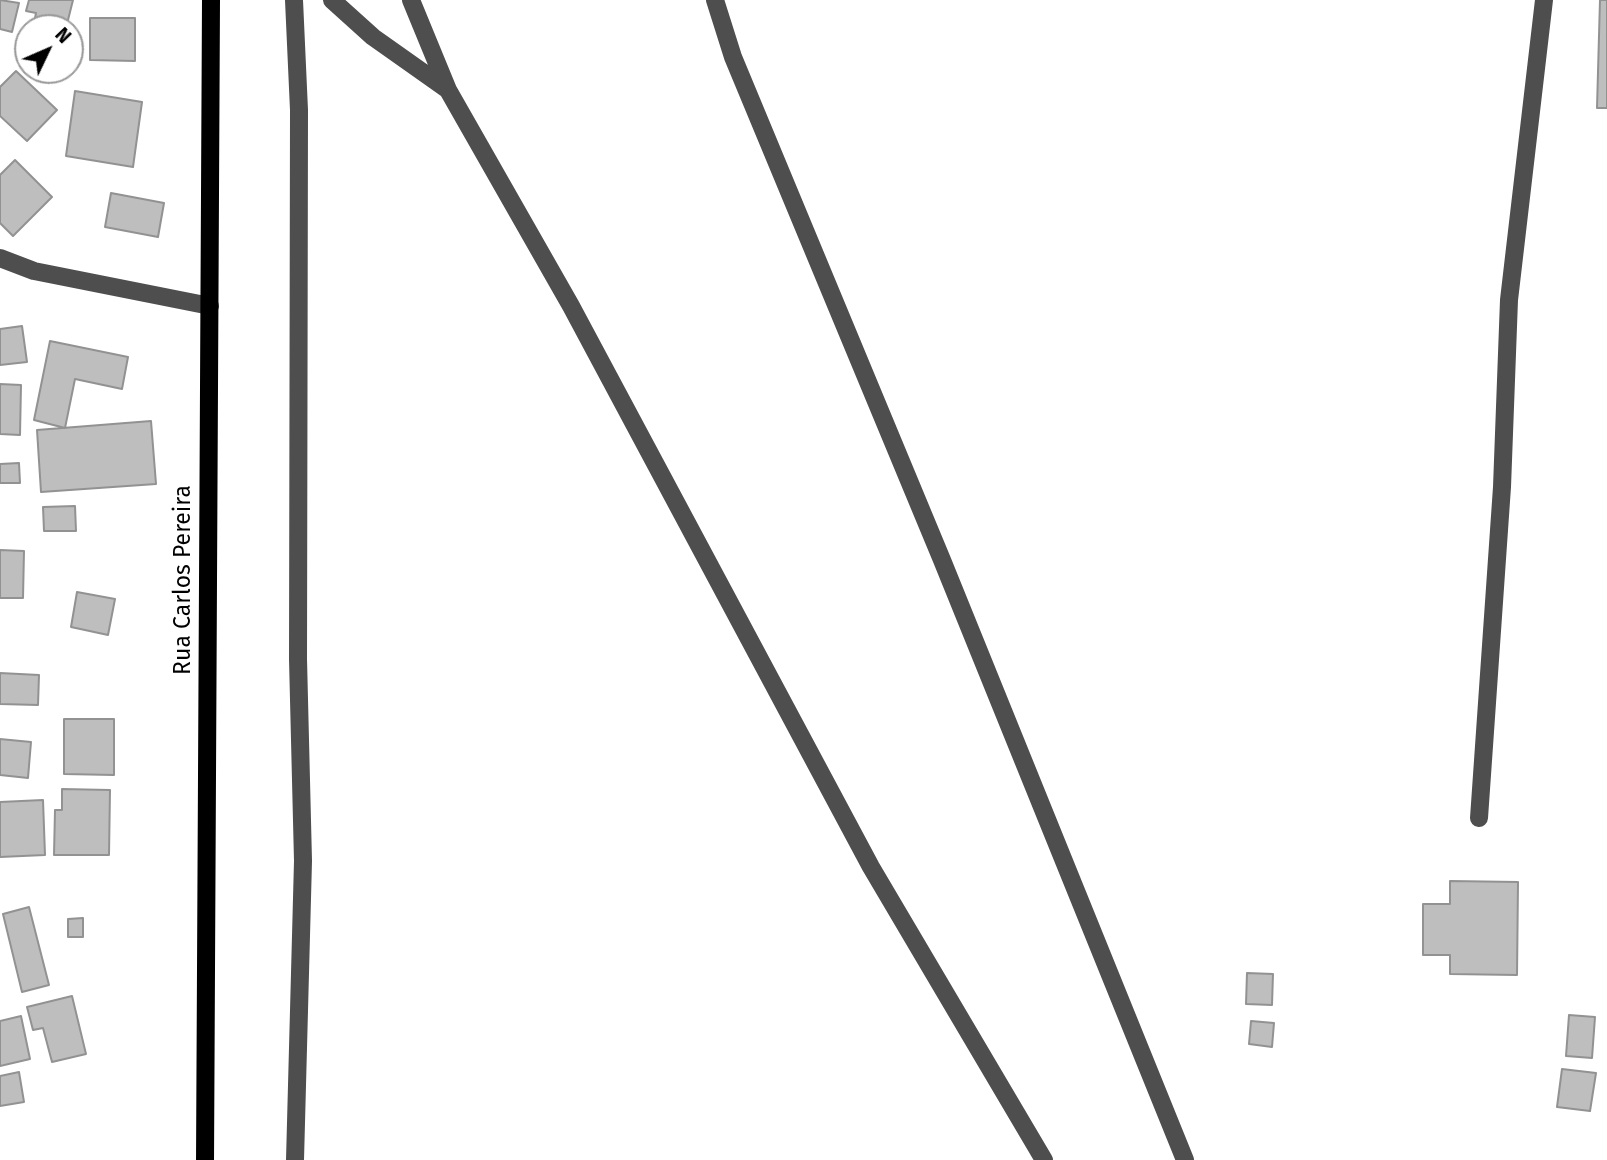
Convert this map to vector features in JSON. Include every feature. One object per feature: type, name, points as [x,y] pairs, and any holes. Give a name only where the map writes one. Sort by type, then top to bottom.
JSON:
[{"type":"main road","name":"Rua Carlos Pereira","points":[[205,1160],[211,0]]},
{"type":"street","points":[[294,0],[299,110],[298,631],[303,861],[295,1160]]},
{"type":"street","points":[[332,0],[373,37],[448,90]]},
{"type":"street","points":[[411,0],[448,90],[571,306],[871,867],[1044,1160]]},
{"type":"street","points":[[715,0],[733,57],[942,560],[1185,1160]]},
{"type":"street","points":[[1479,818],[1503,487],[1509,300],[1544,0]]},
{"type":"street","points":[[0,258],[34,271],[210,306]]},
{"type":"building","points":[[0,0],[19,3],[16,14],[14,14],[12,32],[0,29]]},
{"type":"building","points":[[29,0],[73,0],[70,14],[36,14],[26,11]]},
{"type":"building","points":[[1600,0],[1607,0],[1607,108],[1597,108]]},
{"type":"building","points":[[90,18],[135,18],[135,61],[90,60]]},
{"type":"building","points":[[14,73],[14,84],[30,84],[57,110],[27,141],[0,116],[0,87]]},
{"type":"building","points":[[75,91],[142,102],[133,167],[66,156]]},
{"type":"building","points":[[15,160],[52,197],[13,236],[0,223],[0,175]]},
{"type":"building","points":[[111,193],[164,203],[158,237],[105,227]]},
{"type":"building","points":[[22,326],[27,362],[0,365],[0,329]]},
{"type":"building","points":[[50,341],[128,357],[122,389],[75,379],[65,428],[34,420]]},
{"type":"building","points":[[0,384],[21,385],[20,435],[0,434]]},
{"type":"building","points":[[151,421],[156,484],[41,492],[37,430]]},
{"type":"building","points":[[19,463],[20,483],[0,483],[0,464]]},
{"type":"building","points":[[75,506],[76,531],[44,531],[43,507]]},
{"type":"building","points":[[0,550],[24,551],[23,598],[0,598]]},
{"type":"building","points":[[77,592],[115,599],[108,635],[71,627]]},
{"type":"building","points":[[0,673],[39,675],[38,705],[0,704]]},
{"type":"building","points":[[64,719],[114,719],[114,775],[64,774]]},
{"type":"building","points":[[0,739],[31,742],[28,778],[0,775]]},
{"type":"building","points":[[62,789],[110,790],[109,855],[54,855],[55,810],[62,810]]},
{"type":"building","points":[[43,800],[45,855],[0,857],[0,802]]},
{"type":"building","points":[[1450,881],[1518,882],[1517,975],[1450,974],[1450,955],[1423,955],[1423,904],[1450,904]]},
{"type":"building","points":[[29,907],[49,985],[22,992],[3,914]]},
{"type":"building","points":[[83,918],[83,937],[68,937],[68,919]]},
{"type":"building","points":[[1247,973],[1273,974],[1272,1005],[1246,1004]]},
{"type":"building","points":[[72,996],[86,1054],[52,1062],[43,1028],[33,1030],[27,1007]]},
{"type":"building","points":[[1569,1015],[1595,1017],[1592,1058],[1566,1056]]},
{"type":"building","points":[[21,1016],[30,1059],[0,1066],[0,1021]]},
{"type":"building","points":[[1251,1021],[1274,1023],[1272,1047],[1249,1044]]},
{"type":"building","points":[[1562,1069],[1596,1073],[1590,1111],[1557,1107]]},
{"type":"building","points":[[19,1072],[24,1102],[0,1106],[0,1076]]}]
